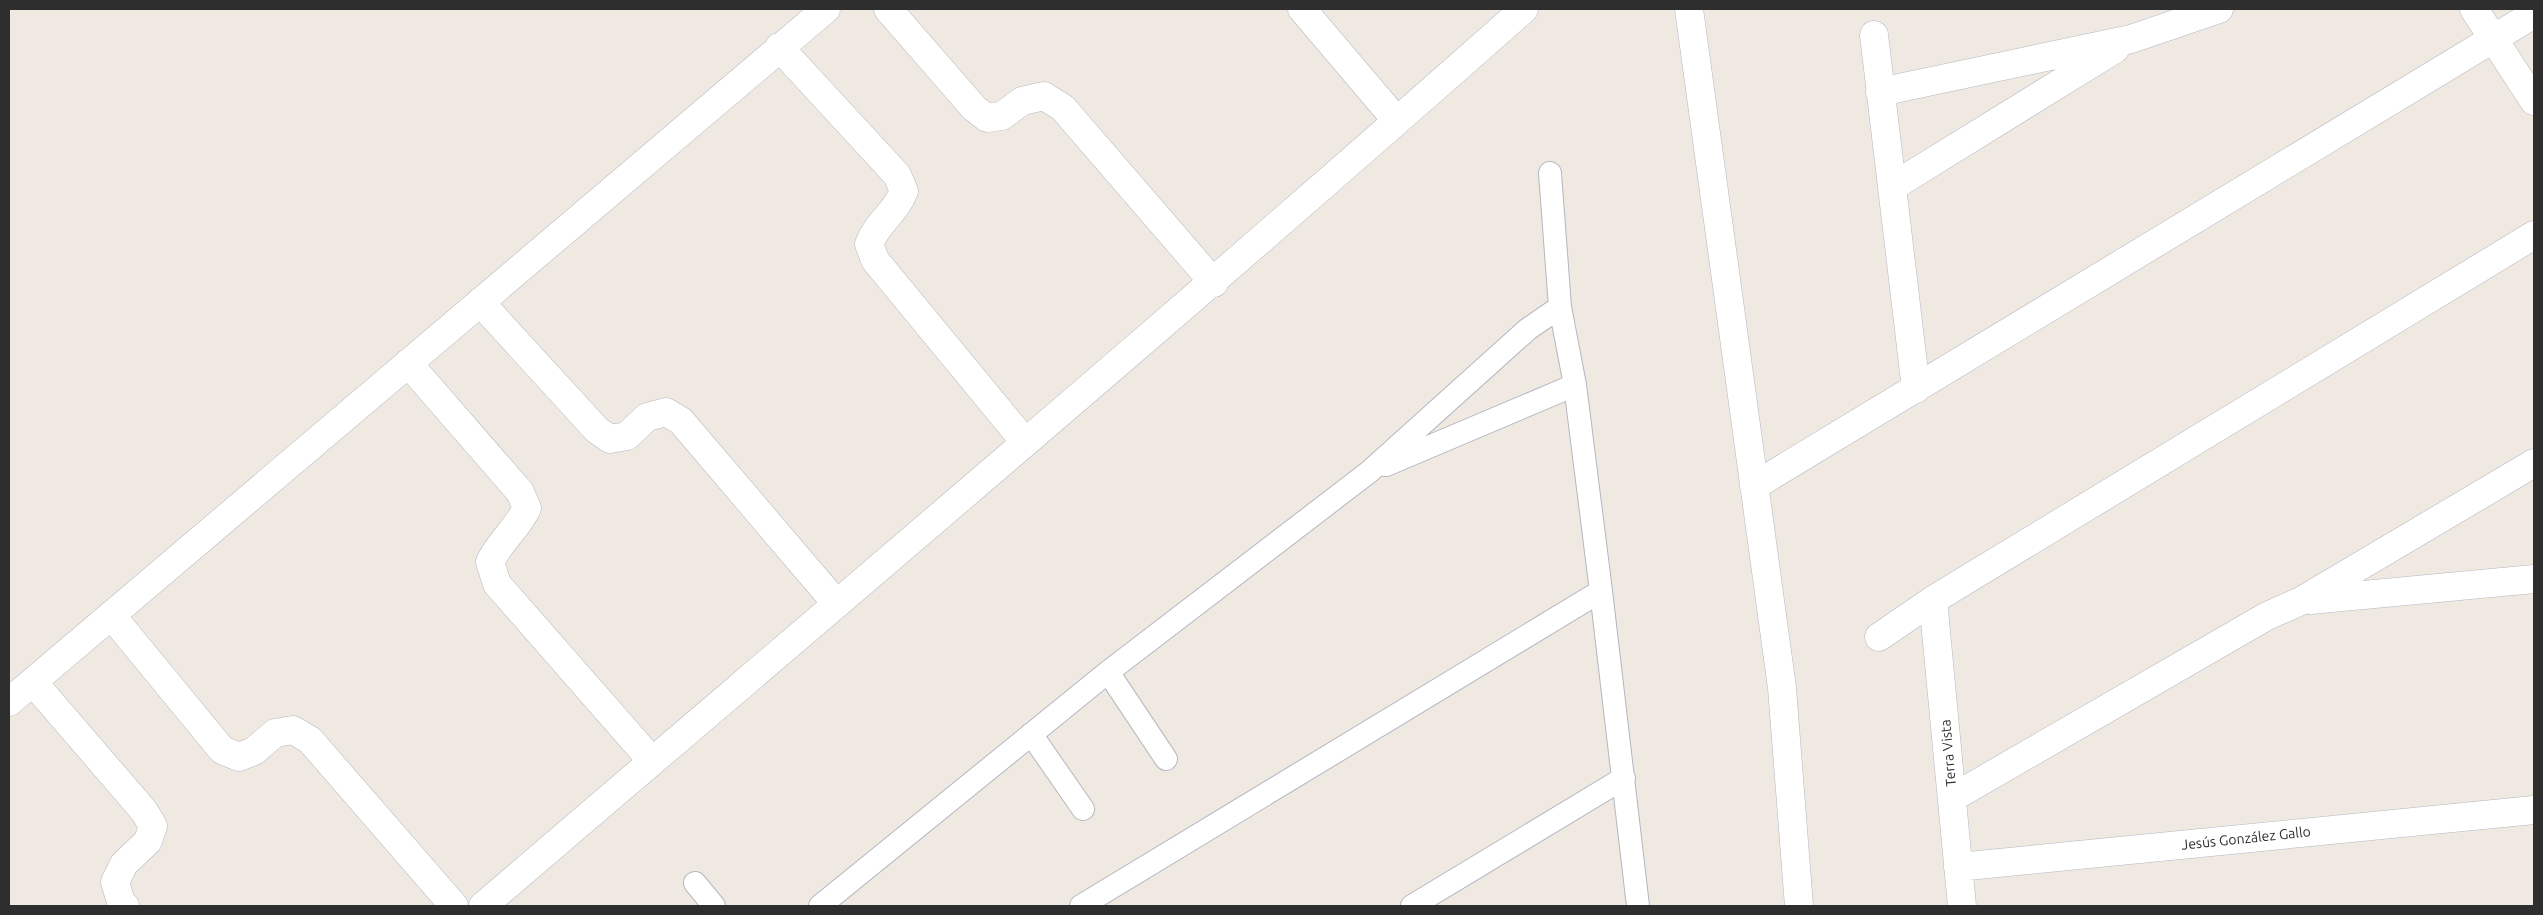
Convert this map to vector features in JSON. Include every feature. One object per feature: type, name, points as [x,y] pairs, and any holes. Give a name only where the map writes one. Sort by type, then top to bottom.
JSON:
[{"type":"street","points":[[9,702],[826,9]]},
{"type":"street","points":[[888,9],[974,108],[987,118],[1002,116],[1022,101],[1044,96],[1062,108],[1214,283]]},
{"type":"street","points":[[1302,9],[1397,121]]},
{"type":"street","points":[[483,906],[836,603],[1214,283],[1524,9]]},
{"type":"street","points":[[1689,9],[1782,688],[1799,906]]},
{"type":"street","points":[[1880,92],[2131,39],[2219,9]]},
{"type":"street","points":[[2474,9],[2534,101]]},
{"type":"street","points":[[1754,486],[2534,14]]},
{"type":"street","points":[[1874,34],[1916,389]]},
{"type":"street","points":[[1892,187],[2131,39]]},
{"type":"street","points":[[780,47],[897,175],[904,191],[897,207],[876,228],[869,244],[876,260],[1025,442]]},
{"type":"street","points":[[1879,637],[1933,600],[2534,235]]},
{"type":"street","points":[[480,302],[597,430],[610,439],[627,436],[646,417],[666,412],[681,421],[836,603]]},
{"type":"street","points":[[408,363],[520,492],[527,508],[519,524],[498,545],[490,562],[497,584],[652,762]]},
{"type":"street","points":[[1952,798],[2267,616],[2301,601],[2534,463]]},
{"type":"street","points":[[2301,601],[2534,578]]},
{"type":"street","name":"Terra Vista","points":[[1933,600],[1962,906]]},
{"type":"street","points":[[111,616],[222,750],[239,757],[254,751],[274,732],[293,730],[310,740],[454,906]]},
{"type":"street","points":[[33,682],[144,811],[153,826],[148,841],[124,864],[115,882],[121,902],[125,906]]},
{"type":"street","name":"Jesús González Gallo","points":[[1958,866],[2534,810]]},
{"type":"lane","points":[[1550,173],[1560,307],[1575,385],[1638,906]]},
{"type":"lane","points":[[820,906],[1108,672],[1368,472],[1528,329],[1560,307]]},
{"type":"lane","points":[[1368,472],[1575,385]]},
{"type":"lane","points":[[1081,906],[1601,591]]},
{"type":"lane","points":[[1108,672],[1166,759]]},
{"type":"lane","points":[[1031,734],[1083,809]]},
{"type":"lane","points":[[1412,906],[1624,778]]},
{"type":"lane","points":[[695,883],[714,906]]}]
